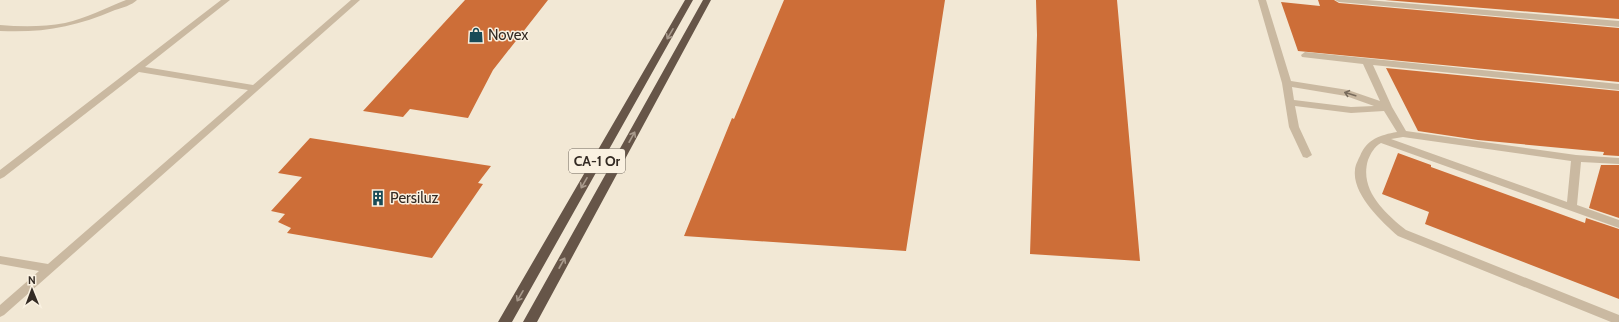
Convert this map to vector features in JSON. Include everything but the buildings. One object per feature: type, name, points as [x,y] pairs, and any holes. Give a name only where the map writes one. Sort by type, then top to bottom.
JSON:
[{"type":"highway","name":"CA-1 Or","points":[[505,322],[689,0]]},
{"type":"highway","name":"CA-1 Or","points":[[530,322],[708,0]]},
{"type":"street","points":[[0,28],[30,29],[55,27],[78,22],[133,0]]},
{"type":"street","points":[[0,174],[139,69],[226,0]]},
{"type":"street","points":[[0,312],[48,268],[356,0]]},
{"type":"street","points":[[1262,0],[1287,83],[1294,127],[1307,155]]},
{"type":"street","points":[[1339,0],[1619,24]]},
{"type":"street","points":[[1305,55],[1619,87]]},
{"type":"street","points":[[1367,62],[1387,107],[1403,134]]},
{"type":"street","points":[[139,69],[255,88]]},
{"type":"street","points":[[1287,83],[1348,93],[1387,107]]},
{"type":"street","points":[[1290,102],[1351,110],[1387,107]]},
{"type":"street","points":[[1619,162],[1576,158],[1403,134],[1380,139],[1368,148],[1360,170],[1364,186],[1384,218],[1402,233],[1619,320]]},
{"type":"street","points":[[1380,139],[1619,224]]},
{"type":"street","points":[[1572,207],[1576,158]]},
{"type":"street","points":[[0,260],[48,268]]},
{"type":"place","name":"Novex","points":[[476,35]]},
{"type":"place","name":"Persiluz","points":[[378,198]]}]
